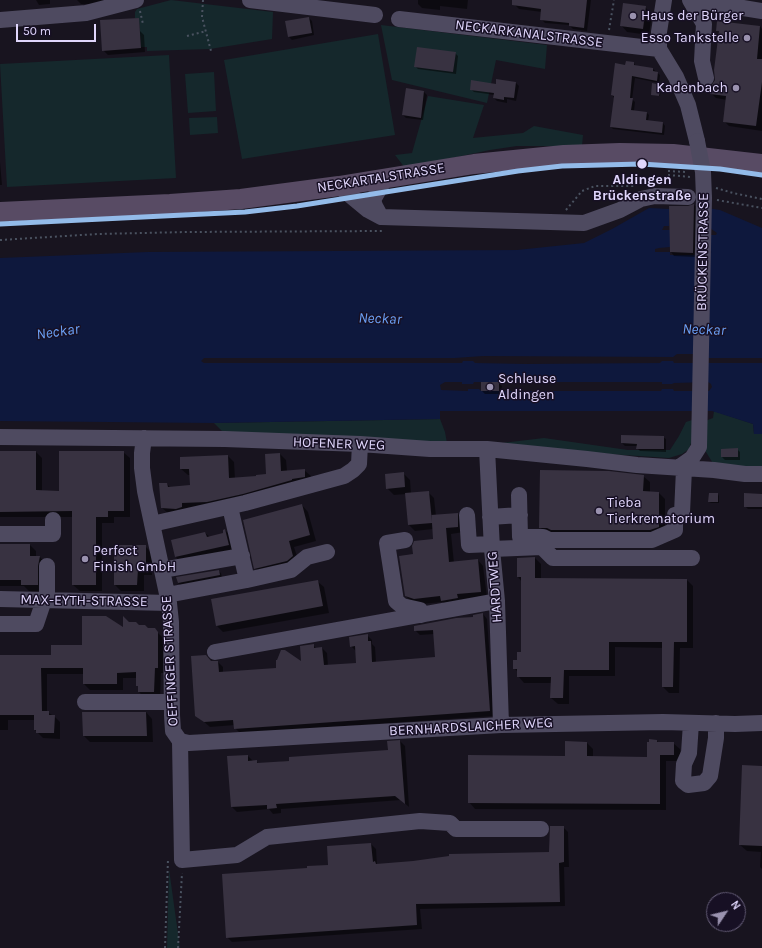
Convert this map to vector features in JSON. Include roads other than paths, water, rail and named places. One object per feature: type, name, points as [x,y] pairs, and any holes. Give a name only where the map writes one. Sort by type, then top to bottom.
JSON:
[{"type":"main road","name":"NECKARTALSTRASSE","points":[[0,212],[178,204],[241,199],[339,186],[386,177],[474,164],[530,157],[571,154],[673,154],[762,164]]},
{"type":"street","points":[[0,20],[86,13],[136,0]]},
{"type":"street","points":[[250,0],[375,14]]},
{"type":"street","points":[[659,49],[659,32],[664,0]]},
{"type":"street","points":[[690,0],[704,24],[702,61],[706,78]]},
{"type":"street","points":[[694,0],[762,11]]},
{"type":"street","name":"NECKARKANALSTRASSE","points":[[399,19],[659,49]]},
{"type":"street","name":"BRÜCKENSTRASSE","points":[[659,49],[676,77],[688,105],[698,140],[704,177],[696,197],[700,447],[692,458],[681,468]]},
{"type":"street","points":[[381,217],[375,206],[374,200],[386,177]]},
{"type":"street","points":[[339,186],[368,210],[381,217],[584,223],[620,210],[641,199],[655,196],[696,197]]},
{"type":"street","name":"HOFENER WEG","points":[[0,436],[144,438],[360,444],[430,449],[487,449],[587,458],[637,465],[681,468]]},
{"type":"street","name":"OEFFINGER STRASSE","points":[[144,438],[142,468],[145,491],[168,599],[171,622],[173,731],[180,741],[182,860],[237,855],[267,837],[420,821],[450,824],[456,829],[541,829]]},
{"type":"street","points":[[152,524],[230,507],[344,476],[359,464],[360,444]]},
{"type":"street","name":"HARDTWEG","points":[[487,449],[490,517],[497,601],[501,724]]},
{"type":"street","points":[[519,495],[520,537],[543,537],[549,540],[652,540],[675,530],[675,515],[682,512],[681,468],[745,474],[762,474]]},
{"type":"street","points":[[230,507],[247,580]]},
{"type":"street","points":[[467,515],[469,545],[542,547],[553,558],[692,558]]},
{"type":"street","points":[[490,517],[520,515]]},
{"type":"street","points":[[0,534],[53,534],[53,520]]},
{"type":"street","points":[[405,540],[387,543],[396,601],[402,606],[420,610],[421,615]]},
{"type":"street","name":"MAX-EYTH-STRASSE","points":[[0,599],[168,599],[291,570],[307,557],[327,552]]},
{"type":"street","points":[[162,570],[242,556]]},
{"type":"street","points":[[0,624],[36,624],[46,600],[47,566]]},
{"type":"street","points":[[215,652],[497,601]]},
{"type":"street","points":[[85,702],[172,702]]},
{"type":"street","name":"BERNHARDSLAICHER WEG","points":[[180,741],[184,743],[197,743],[501,724],[595,722],[762,723]]},
{"type":"street","points":[[691,722],[689,753],[684,764],[683,780],[688,785],[704,783],[710,776],[716,738],[716,723]]},
{"type":"water","name":"Neckar","points":[[701,207],[720,210],[762,228],[762,358],[704,358],[694,354],[677,354],[673,357],[483,356],[455,358],[204,358],[201,361],[204,363],[462,363],[463,361],[473,361],[475,363],[526,364],[660,363],[662,361],[673,361],[674,363],[762,363],[762,434],[754,434],[753,424],[712,411],[440,411],[440,419],[214,423],[0,421],[0,258],[148,252],[517,250],[584,243],[649,208],[669,209],[669,226],[664,226],[662,230],[670,230],[670,247],[655,249],[655,252],[670,252],[670,255],[696,255],[712,252],[702,250],[702,235],[716,235],[717,233],[710,228]],"holes":[[[445,382],[462,382],[462,384],[473,384],[474,382],[662,382],[662,384],[708,382],[712,387],[709,391],[674,391],[673,389],[662,389],[661,391],[441,390],[440,385]]]},
{"type":"place","name":"Haus der Bürger","points":[[633,16]]},
{"type":"place","name":"Esso Tankstelle","points":[[747,38]]},
{"type":"place","name":"Kadenbach","points":[[736,88]]},
{"type":"place","name":"Aldingen Brückenstraße","points":[[642,164]]},
{"type":"place","name":"Schleuse Aldingen","points":[[490,387]]},
{"type":"place","name":"Tieba Tierkrematorium","points":[[599,511]]},
{"type":"place","name":"Perfect Finish GmbH","points":[[85,559]]}]
